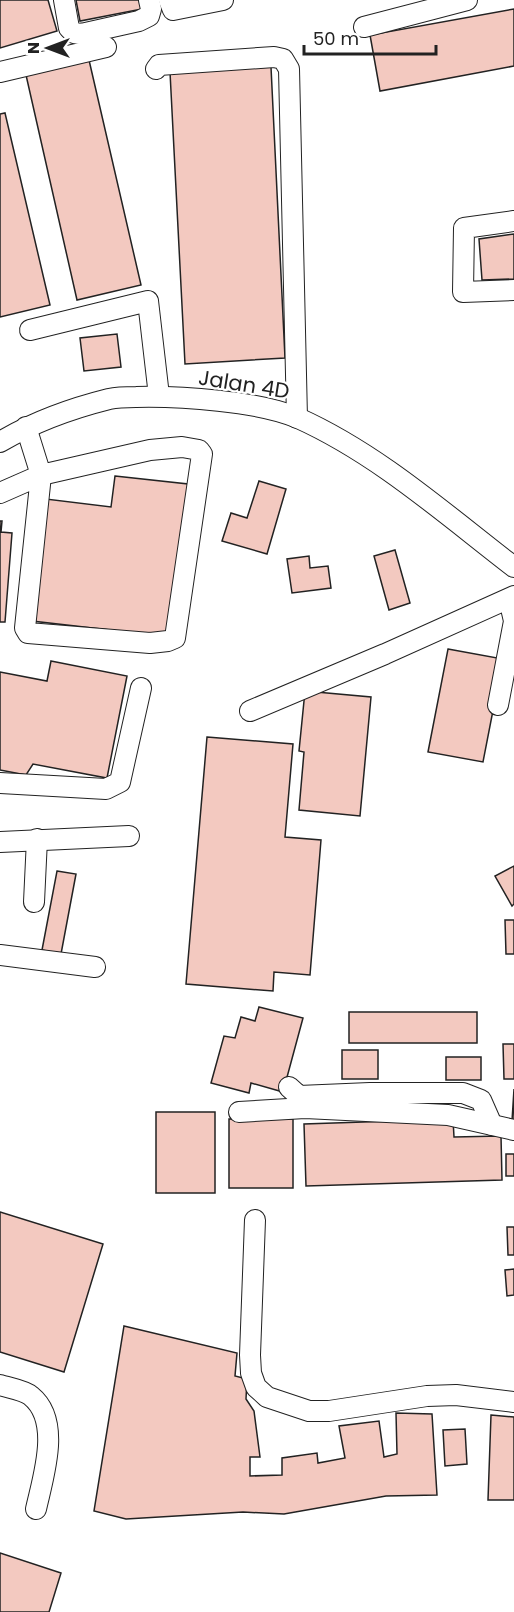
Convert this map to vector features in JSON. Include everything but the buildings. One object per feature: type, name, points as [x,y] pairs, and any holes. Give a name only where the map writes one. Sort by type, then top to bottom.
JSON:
[{"type":"street","points":[[64,0],[69,28],[74,33],[81,34],[139,21],[149,16],[151,9],[149,0]]},
{"type":"street","points":[[169,0],[173,10],[223,0]]},
{"type":"street","points":[[364,27],[467,0]]},
{"type":"street","points":[[0,72],[106,47]]},
{"type":"street","points":[[156,69],[159,65],[274,57],[283,59],[290,69],[297,418]]},
{"type":"street","points":[[514,221],[464,228],[463,292],[514,290]]},
{"type":"street","points":[[30,330],[147,301],[159,396]]},
{"type":"street","name":"Jalan 4D","points":[[0,442],[26,427],[111,398],[159,396],[237,403],[276,411],[297,418],[371,458],[514,567]]},
{"type":"street","points":[[0,493],[41,475],[150,450],[182,447],[199,450],[202,454],[176,638],[168,642],[150,643],[28,633],[25,628],[41,475],[26,427]]},
{"type":"street","points":[[250,711],[512,597],[514,621],[498,705]]},
{"type":"street","points":[[0,783],[106,789],[120,782],[141,688]]},
{"type":"street","points":[[0,842],[129,836]]},
{"type":"street","points":[[34,902],[37,839]]},
{"type":"street","points":[[0,955],[95,967]]},
{"type":"street","points":[[289,1086],[299,1096],[463,1093],[481,1100],[492,1125]]},
{"type":"street","points":[[239,1112],[305,1108],[448,1115],[514,1130]]},
{"type":"street","points":[[255,1220],[251,1373],[256,1387],[267,1397],[309,1411],[329,1411],[427,1396],[456,1395],[514,1402]]},
{"type":"street","points":[[0,1385],[30,1395],[45,1415],[49,1442],[36,1509]]}]
